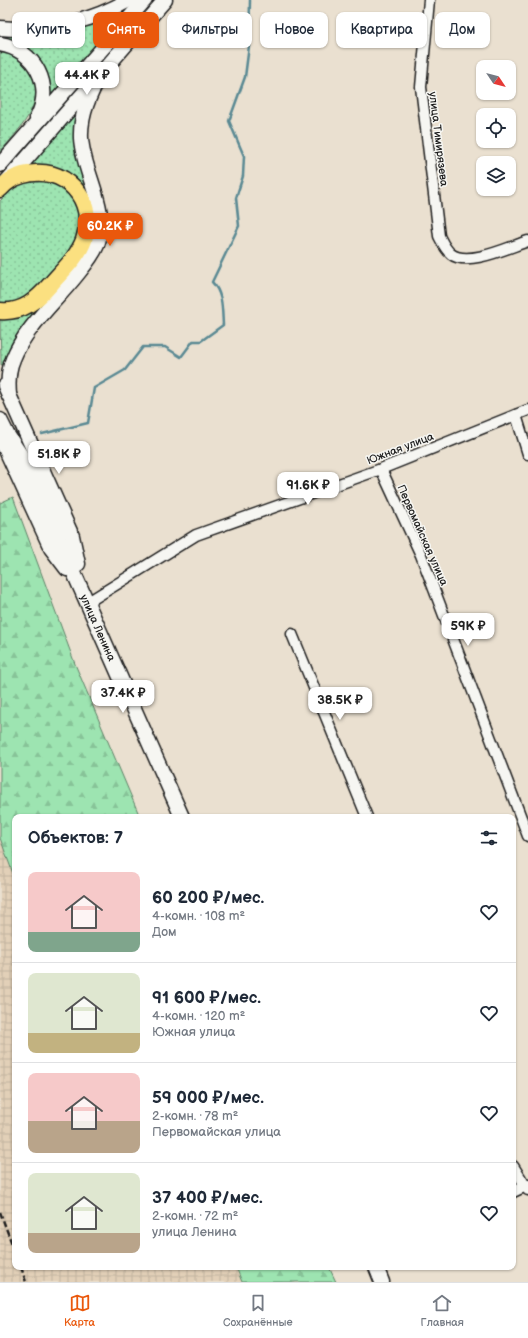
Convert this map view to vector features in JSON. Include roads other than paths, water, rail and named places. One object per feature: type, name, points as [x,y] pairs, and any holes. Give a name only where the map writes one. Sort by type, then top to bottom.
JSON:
[{"type":"main road","points":[[0,311],[12,311],[24,308],[39,297],[71,261],[84,241],[87,224],[86,208],[80,196],[72,185],[59,176],[49,173],[34,172],[2,182]]},
{"type":"street","points":[[0,28],[34,29],[69,24],[113,9],[129,0]]},
{"type":"street","points":[[0,165],[145,0]]},
{"type":"street","points":[[2,182],[114,45],[156,0]]},
{"type":"street","points":[[2,182],[165,0]]},
{"type":"street","name":"улица Тимирязева","points":[[429,0],[421,87],[439,236],[444,246],[451,254],[462,259],[473,259],[528,241]]},
{"type":"street","points":[[0,44],[11,46],[21,51],[38,67],[42,80],[44,97],[40,112],[32,129]]},
{"type":"street","points":[[82,588],[72,536],[4,393],[10,369],[20,345],[80,271],[97,244],[100,232],[100,214],[83,151],[81,127],[89,97],[101,72]]},
{"type":"street","points":[[0,374],[4,393],[16,428],[24,460]]},
{"type":"street","name":"Южная улица","points":[[88,602],[196,535],[380,469],[528,410]]},
{"type":"street","points":[[516,415],[528,454]]},
{"type":"street","points":[[0,420],[7,434],[24,460]]},
{"type":"street","points":[[0,437],[4,449],[52,548],[82,588]]},
{"type":"street","name":"улица Ленина","points":[[24,460],[82,588],[181,814]]},
{"type":"street","name":"Первомайская улица","points":[[380,469],[421,554],[528,836]]},
{"type":"street","points":[[292,634],[366,814]]},
{"type":"street","points":[[516,1170],[527,1187],[516,1191]]},
{"type":"street","points":[[377,1270],[382,1282]]},
{"type":"waterway","points":[[42,434],[88,423],[94,388],[125,370],[143,347],[165,347],[181,357],[193,341],[201,341],[223,325],[220,296],[216,286],[212,282],[239,226],[236,198],[243,176],[244,156],[229,121],[245,77],[249,46],[250,0]]},
{"type":"railway","points":[[0,1212],[12,1244]]},
{"type":"railway","points":[[22,1270],[26,1282]]}]
